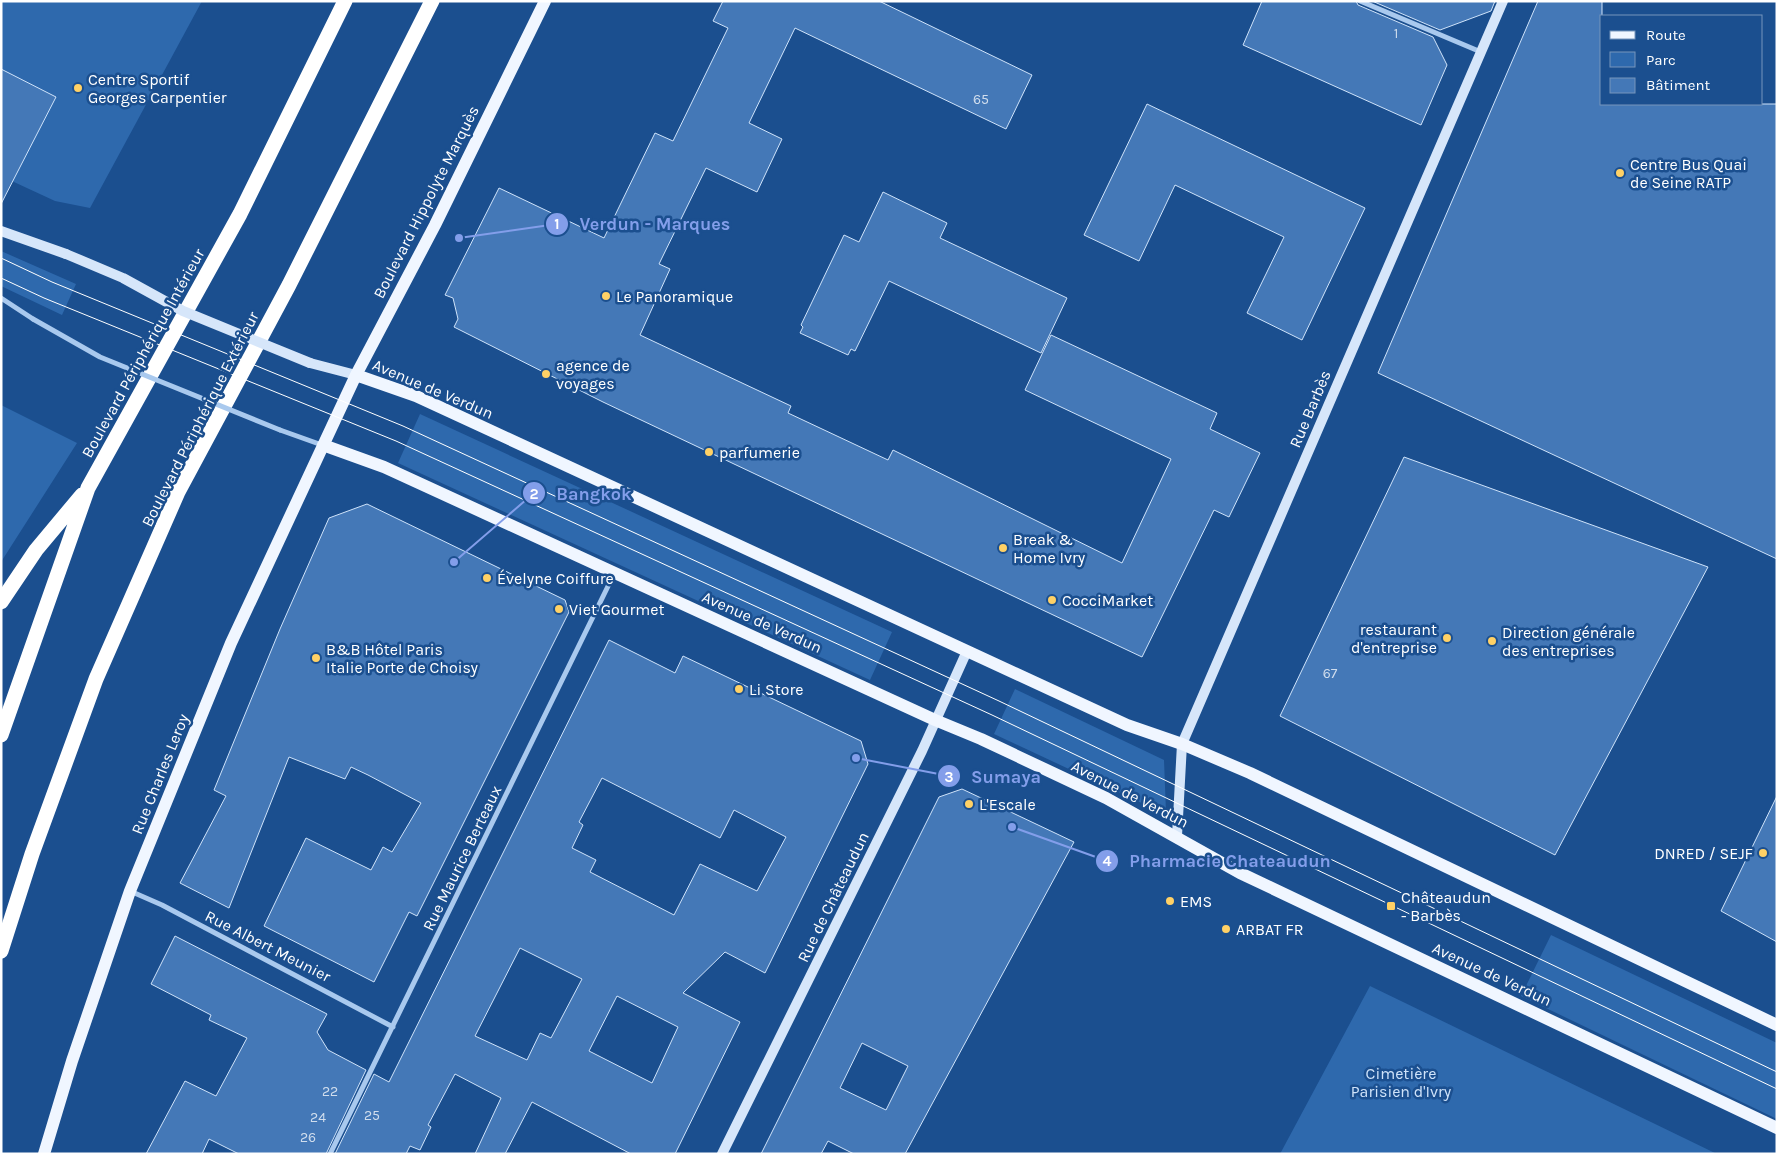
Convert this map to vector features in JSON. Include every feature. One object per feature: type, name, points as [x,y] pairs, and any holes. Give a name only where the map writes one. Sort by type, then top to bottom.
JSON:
[{"type":"highway","name":"Boulevard Périphérique Intérieur","points":[[1,735],[88,488],[240,214],[345,1]]},
{"type":"highway","name":"Boulevard Périphérique Extérieur","points":[[1,951],[32,854],[96,679],[178,492],[290,285],[432,1]]},
{"type":"highway","points":[[1,602],[36,550],[88,488]]},
{"type":"main road","name":"Boulevard Hippolyte Marquès","points":[[336,417],[545,1]]},
{"type":"main road","name":"Rue Barbès","points":[[1177,836],[1182,744],[1503,1]]},
{"type":"main road","points":[[1,231],[66,254],[123,278],[183,311],[310,363],[356,376]]},
{"type":"main road","name":"Avenue de Verdun","points":[[356,376],[386,384],[421,398],[1127,725],[1182,744],[1250,773],[1777,1025]]},
{"type":"main road","name":"Rue Charles Leroy","points":[[44,1154],[72,1061],[130,891],[231,643],[336,417]]},
{"type":"main road","name":"Avenue de Verdun","points":[[323,446],[384,467],[934,720],[981,739],[1097,794],[1240,872],[1777,1128]]},
{"type":"main road","name":"Rue de Châteaudun","points":[[722,1154],[922,751],[934,720],[967,651]]},
{"type":"street","points":[[1360,1],[1481,52]]},
{"type":"street","points":[[1,298],[33,319],[100,357],[323,446]]},
{"type":"street","name":"Rue Maurice Berteaux","points":[[330,1154],[615,574]]},
{"type":"street","name":"Rue Albert Meunier","points":[[130,891],[180,914],[393,1027]]},
{"type":"green space","name":"Centre Sportif Georges Carpentier","points":[[1,1],[202,1],[90,208],[55,201],[1,176]]},
{"type":"green space","points":[[1,251],[76,284],[62,315],[1,286]]},
{"type":"green space","points":[[1,405],[77,443],[1,562]]},
{"type":"green space","points":[[420,414],[892,632],[870,680],[398,463]]},
{"type":"green space","points":[[1015,689],[1164,760],[1166,812],[1163,813],[994,734]]},
{"type":"green space","points":[[1551,935],[1777,1043],[1777,1119],[1521,996]]},
{"type":"green space","name":"Cimetière Parisien d'Ivry","points":[[1370,986],[1717,1154],[1280,1154]]},
{"type":"building","points":[[723,1],[879,1],[1032,75],[1006,129],[795,28],[749,123],[782,139],[757,192],[706,168],[659,264],[670,269],[640,335],[791,406],[788,413],[888,460],[893,450],[1122,563],[1171,459],[1025,390],[1051,335],[1217,413],[1210,429],[1260,453],[1229,517],[1214,510],[1142,657],[603,402],[454,327],[458,319],[453,298],[445,295],[499,188],[604,238],[655,133],[673,141],[728,28],[713,21]]},
{"type":"building","points":[[1262,1],[1356,1],[1358,5],[1433,37],[1447,65],[1421,125],[1243,45]]},
{"type":"building","points":[[1372,1],[1495,1],[1491,11],[1440,30]]},
{"type":"building","points":[[1538,1],[1602,1],[1602,15],[1600,15],[1600,105],[1777,104],[1777,559],[1378,373]]},
{"type":"building","points":[[1,69],[56,97],[1,204]]},
{"type":"building","points":[[1147,104],[1365,208],[1302,340],[1247,313],[1284,237],[1175,185],[1139,261],[1084,235]]},
{"type":"building","points":[[883,192],[947,223],[940,238],[1067,298],[1041,353],[889,281],[855,351],[851,349],[848,355],[800,333],[803,327],[801,325],[844,235],[859,242]]},
{"type":"building","name":"Direction générale des entreprises","points":[[1404,457],[1708,567],[1555,855],[1280,716]]},
{"type":"building","points":[[367,504],[565,600],[569,612],[417,916],[409,912],[374,982],[264,926],[306,838],[371,870],[383,847],[392,852],[421,803],[368,775],[351,767],[345,779],[289,757],[229,908],[180,883],[226,796],[214,790],[280,629],[329,518]]},
{"type":"building","points":[[609,640],[675,673],[683,656],[861,741],[868,764],[765,973],[725,952],[683,993],[740,1022],[675,1154],[631,1154],[532,1102],[505,1154],[475,1154],[501,1098],[455,1074],[428,1125],[431,1127],[420,1150],[410,1146],[406,1154],[335,1154],[374,1074],[389,1082]],"holes":[[[602,778],[720,838],[734,810],[786,837],[757,891],[700,864],[674,915],[590,872],[596,860],[572,848],[583,825],[579,822]],[[520,948],[582,979],[551,1038],[540,1033],[527,1060],[475,1036]],[[617,996],[678,1027],[652,1083],[589,1051]]]},
{"type":"building","points":[[962,789],[1074,842],[905,1154],[854,1154],[828,1141],[821,1154],[761,1154],[939,797]],"holes":[[[862,1043],[908,1066],[886,1110],[840,1088]]]},
{"type":"building","name":"DNRED / SEJF","points":[[1777,796],[1777,942],[1721,911]]},
{"type":"building","points":[[175,936],[327,1014],[317,1032],[328,1050],[366,1070],[326,1154],[239,1154],[209,1139],[202,1154],[146,1154],[185,1081],[216,1096],[247,1038],[209,1020],[211,1015],[151,984]]},
{"type":"tram line","points":[[1,258],[52,282],[403,426],[999,701],[1777,1072]]},
{"type":"tram line","points":[[1,278],[44,298],[396,441],[992,715],[1777,1089]]},
{"type":"place","name":"Centre Sportif Georges Carpentier","points":[[78,88]]},
{"type":"place","name":"Centre Bus Quai de Seine RATP","points":[[1620,173]]},
{"type":"place","name":"Verdun - Marques","points":[[459,238]]},
{"type":"place","name":"Le Panoramique","points":[[606,296]]},
{"type":"place","name":"agence de voyages","points":[[546,374]]},
{"type":"place","name":"parfumerie","points":[[709,452]]},
{"type":"place","name":"Break & Home Ivry","points":[[1003,548]]},
{"type":"place","name":"Bangkok","points":[[454,562]]},
{"type":"place","name":"Évelyne Coiffure","points":[[487,578]]},
{"type":"place","name":"CocciMarket","points":[[1052,600]]},
{"type":"place","name":"Viet Gourmet","points":[[559,609]]},
{"type":"place","name":"restaurant d'entreprise","points":[[1447,638]]},
{"type":"place","name":"Direction générale des entreprises","points":[[1492,641]]},
{"type":"place","name":"B&B Hôtel Paris Italie Porte de Choisy","points":[[316,658]]},
{"type":"place","name":"Li Store","points":[[739,689]]},
{"type":"place","name":"Sumaya","points":[[856,758]]},
{"type":"place","name":"L'Escale","points":[[969,804]]},
{"type":"place","name":"Pharmacie Chateaudun","points":[[1012,827]]},
{"type":"place","name":"DNRED / SEJF","points":[[1763,853]]},
{"type":"place","name":"EMS","points":[[1170,901]]},
{"type":"place","name":"Châteaudun - Barbès","points":[[1391,906]]},
{"type":"place","name":"ARBAT FR","points":[[1226,929]]}]
